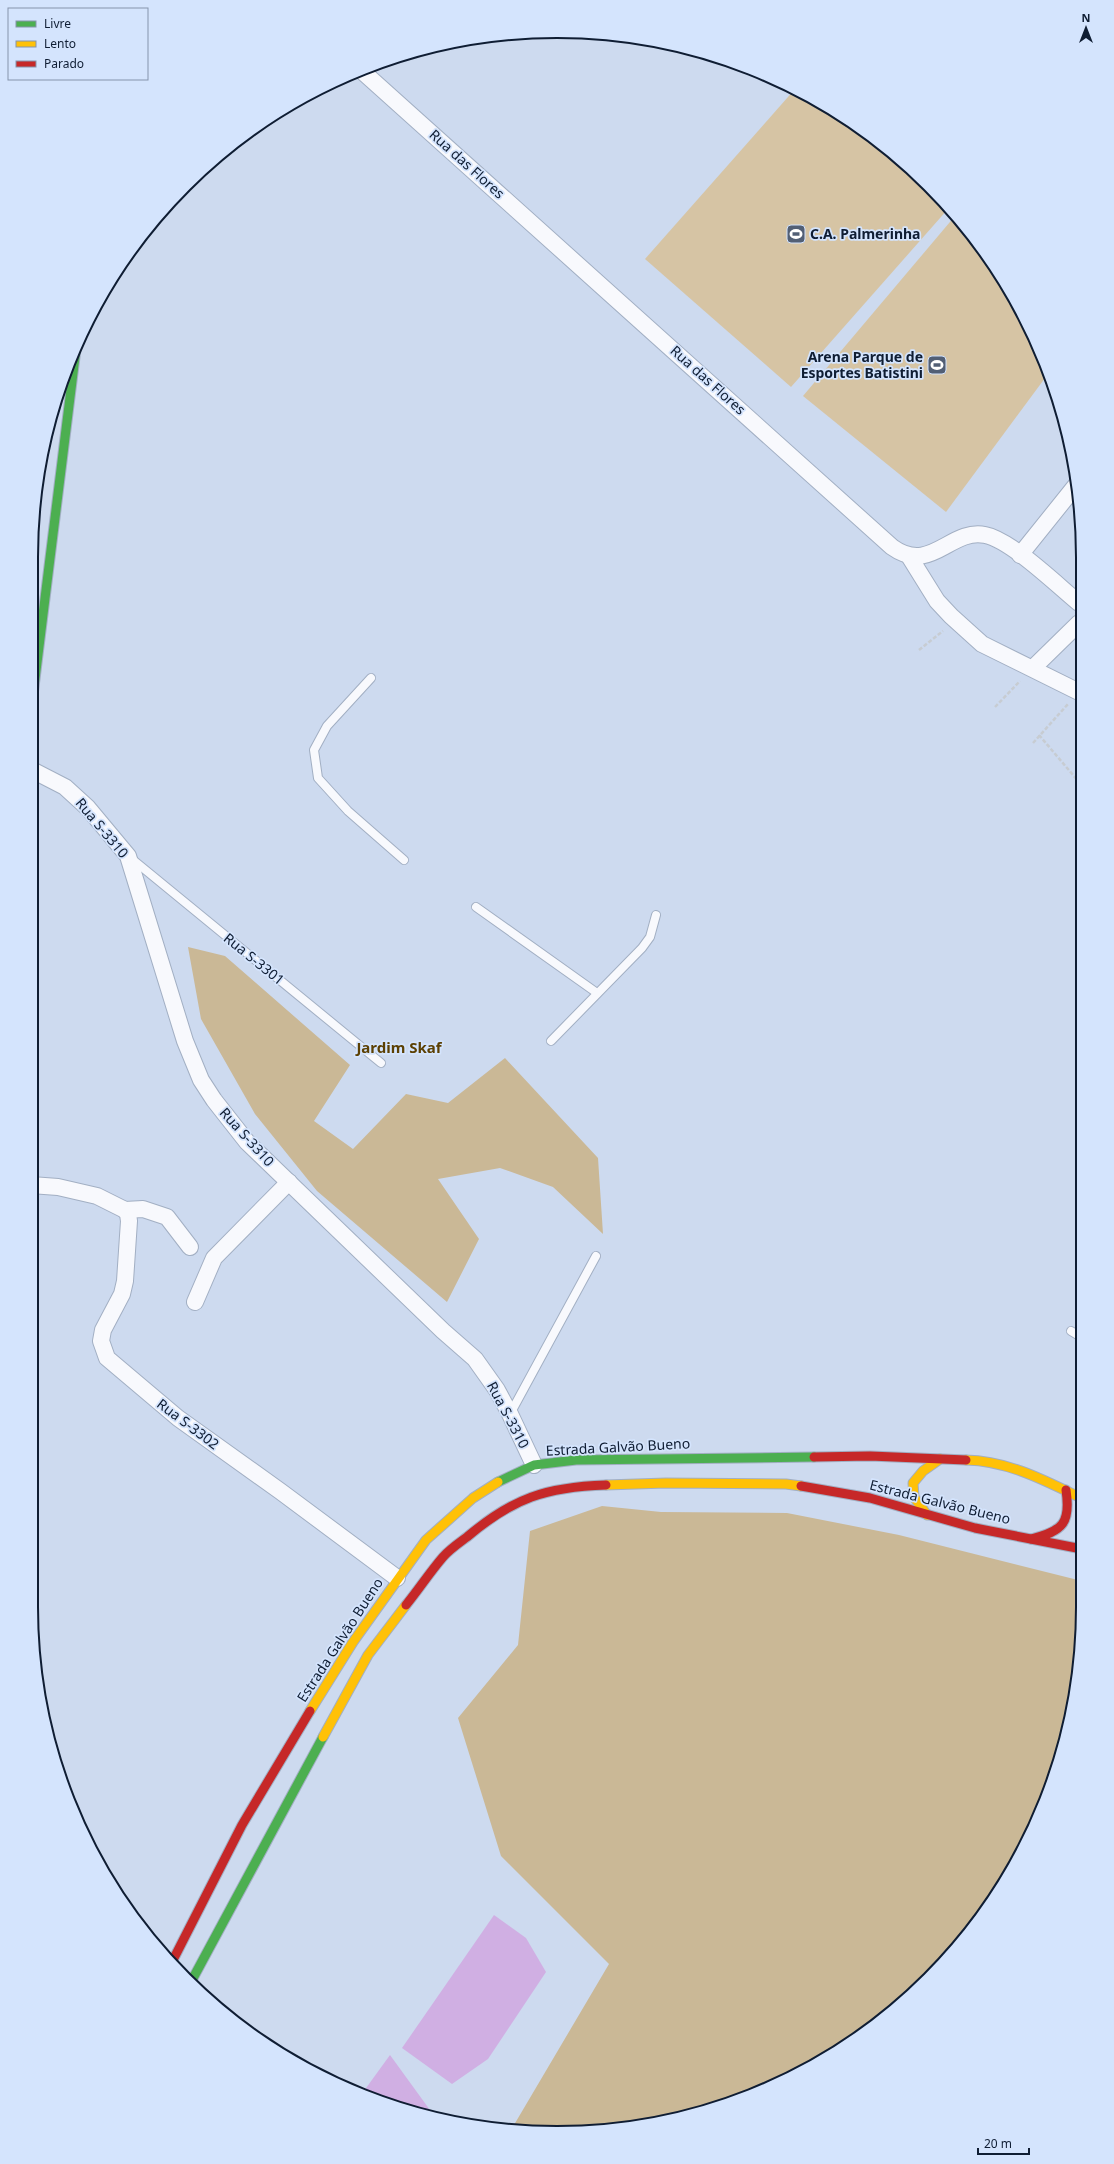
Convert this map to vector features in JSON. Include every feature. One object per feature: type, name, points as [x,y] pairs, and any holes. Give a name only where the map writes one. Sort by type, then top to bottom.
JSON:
[{"type":"main road","points":[[38,655],[73,370]]},
{"type":"main road","name":"Estrada Galvão Bueno","points":[[175,1957],[246,1819],[353,1642],[397,1578],[426,1540],[467,1503],[503,1479],[534,1465],[576,1460],[623,1458],[870,1456],[995,1463],[1036,1476],[1076,1495]]},
{"type":"main road","points":[[927,1515],[917,1505],[911,1489],[918,1474],[940,1459]]},
{"type":"main road","name":"Estrada Galvão Bueno","points":[[193,1977],[289,1796],[368,1655],[444,1556],[484,1522],[506,1507],[541,1493],[573,1486],[666,1483],[786,1484],[870,1498],[975,1528],[1076,1548]]},
{"type":"main road","points":[[1030,1539],[1049,1534],[1059,1529],[1066,1522],[1069,1513],[1066,1490]]},
{"type":"street","name":"Rua das Flores","points":[[366,75],[892,547],[909,556]]},
{"type":"street","points":[[1020,555],[1072,490]]},
{"type":"street","points":[[1076,601],[1020,555],[1000,541],[987,535],[976,534],[967,536],[929,555],[909,556],[928,589],[956,620],[982,644],[1076,690]]},
{"type":"street","points":[[1033,668],[1076,626]]},
{"type":"street","name":"Rua S-3310","points":[[38,773],[65,787],[88,808],[128,856],[167,989],[201,1080],[214,1100],[247,1142],[443,1332],[475,1359],[510,1414],[534,1465]]},
{"type":"street","points":[[195,1302],[214,1258],[289,1182]]},
{"type":"street","points":[[38,1186],[58,1187],[97,1196],[125,1210],[143,1209],[167,1217],[190,1247]]},
{"type":"street","name":"Rua S-3302","points":[[125,1210],[128,1214],[129,1222],[127,1265],[122,1294],[103,1330],[101,1341],[107,1358],[178,1418],[280,1491],[397,1578]]},
{"type":"lane","points":[[371,678],[327,726],[314,750],[318,778],[348,811],[404,860]]},
{"type":"lane","name":"Rua S-3301","points":[[128,856],[381,1063]]},
{"type":"lane","points":[[476,907],[597,993]]},
{"type":"lane","points":[[551,1040],[650,937],[656,915]]},
{"type":"lane","points":[[510,1414],[596,1256]]},
{"type":"lane","points":[[1071,1331],[1076,1334]]},
{"type":"path","points":[[919,650],[956,620]]},
{"type":"path","points":[[995,707],[1033,668]]},
{"type":"path","points":[[1032,743],[1076,695]]},
{"type":"path","points":[[1039,735],[1076,778]]},
{"type":"shaded area","name":"C.A. Palmerinha","points":[[791,94],[845,125],[873,145],[924,190],[945,213],[791,387],[645,259]]},
{"type":"shaded area","name":"Arena Parque de Esportes Batistini","points":[[951,220],[969,241],[989,269],[1006,298],[1022,327],[1044,379],[946,512],[803,396]]},
{"type":"shaded area","points":[[188,947],[225,956],[350,1065],[314,1121],[353,1149],[406,1094],[448,1103],[505,1058],[598,1158],[603,1234],[553,1187],[500,1168],[438,1179],[479,1239],[447,1302],[317,1191],[255,1114],[201,1019]]},
{"type":"shaded area","points":[[602,1506],[661,1512],[787,1513],[899,1535],[1076,1579],[1075,1641],[1072,1675],[1058,1741],[1036,1806],[1022,1837],[989,1895],[969,1923],[924,1974],[873,2019],[845,2039],[787,2072],[724,2098],[658,2116],[625,2122],[557,2126],[514,2124],[609,1964],[501,1856],[458,1718],[518,1645],[530,1531]]},
{"type":"shaded area","points":[[494,1915],[526,1938],[546,1972],[488,2059],[452,2084],[402,2048]]},
{"type":"shaded area","points":[[390,2055],[430,2110],[390,2098],[365,2089]]},
{"type":"traffic: fast","points":[[38,655],[73,370]]},
{"type":"traffic: fast","points":[[498,1482],[534,1465],[576,1460],[814,1457]]},
{"type":"traffic: fast","points":[[194,1977],[323,1737]]},
{"type":"traffic: slow","points":[[927,1515],[914,1497],[913,1483],[923,1471],[940,1459]]},
{"type":"traffic: slow","points":[[966,1460],[981,1461],[1011,1468],[1039,1478],[1076,1496]]},
{"type":"traffic: slow","points":[[310,1711],[353,1642],[426,1540],[473,1498],[498,1482]]},
{"type":"traffic: slow","points":[[606,1485],[666,1483],[786,1484],[801,1486]]},
{"type":"traffic: slow","points":[[323,1737],[368,1655],[406,1605]]},
{"type":"traffic: jam","points":[[814,1457],[870,1456],[966,1460]]},
{"type":"traffic: jam","points":[[406,1605],[446,1554],[500,1513],[515,1504],[548,1492],[565,1488],[606,1485]]},
{"type":"traffic: jam","points":[[801,1486],[870,1498],[975,1528],[1076,1548]]},
{"type":"traffic: jam","points":[[1031,1539],[1051,1533],[1062,1524],[1066,1518],[1067,1510],[1066,1490]]},
{"type":"traffic: jam","points":[[174,1957],[242,1825],[310,1711]]},
{"type":"place","name":"C.A. Palmerinha","points":[[796,234]]},
{"type":"place","name":"Arena Parque de Esportes Batistini","points":[[937,365]]},
{"type":"district","name":"Jardim Skaf","points":[[399,1048]]}]
